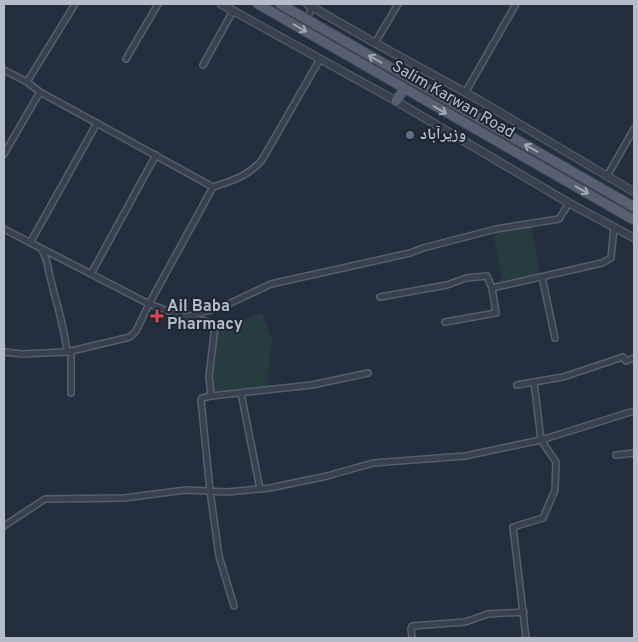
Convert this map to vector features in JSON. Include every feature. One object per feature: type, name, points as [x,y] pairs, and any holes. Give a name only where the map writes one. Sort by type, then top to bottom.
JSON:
[{"type":"main road","name":"Salim Karwan Road","points":[[258,4],[634,220]]},
{"type":"main road","name":"Salim Karwan Road","points":[[280,4],[634,207]]},
{"type":"main road","points":[[396,101],[404,89]]},
{"type":"main road","points":[[476,130],[484,122]]},
{"type":"street","points":[[27,82],[75,4]]},
{"type":"street","points":[[126,59],[158,4]]},
{"type":"street","points":[[221,4],[396,101],[569,203],[634,238]]},
{"type":"street","points":[[375,43],[398,4]]},
{"type":"street","points":[[465,92],[516,4]]},
{"type":"street","points":[[307,19],[311,5],[375,43],[465,92],[634,192]]},
{"type":"street","points":[[203,65],[234,11]]},
{"type":"street","points":[[4,352],[22,354],[69,352],[130,336],[136,331],[213,187],[252,171],[262,160],[320,59]]},
{"type":"street","points":[[4,70],[27,82],[40,92],[213,187]]},
{"type":"street","points":[[4,154],[40,92]]},
{"type":"street","points":[[30,243],[97,123]]},
{"type":"street","points":[[607,176],[634,129]]},
{"type":"street","points":[[91,274],[156,155]]},
{"type":"street","points":[[185,317],[222,307],[271,284],[410,253],[422,248],[496,229],[559,219],[569,203]]},
{"type":"street","points":[[492,288],[602,263],[610,258],[614,227]]},
{"type":"street","points":[[4,229],[41,250],[149,304],[185,317],[213,323],[216,326],[209,377],[211,396]]},
{"type":"street","points":[[41,250],[47,258],[48,270],[69,352],[71,393]]},
{"type":"street","points":[[380,297],[447,285],[466,278],[487,276],[492,288],[496,313],[446,322]]},
{"type":"street","points":[[542,277],[555,338]]},
{"type":"street","points":[[517,385],[563,377],[623,357],[626,361],[634,358]]},
{"type":"street","points":[[234,606],[219,556],[201,400],[211,396],[312,385],[368,373]]},
{"type":"street","points":[[526,638],[513,527],[543,518],[555,490],[556,462],[541,440],[534,382]]},
{"type":"street","points":[[242,393],[260,489]]},
{"type":"street","points":[[4,526],[45,499],[124,498],[186,490],[227,492],[260,489],[327,476],[373,463],[465,456],[541,440],[634,411]]},
{"type":"street","points":[[616,455],[634,453]]},
{"type":"street","points":[[412,638],[412,626],[465,622],[488,614],[524,612]]},
{"type":"green space","points":[[531,224],[540,275],[502,282],[493,231]]},
{"type":"green space","points":[[262,313],[272,339],[267,387],[214,395],[213,376],[218,328]]},
{"type":"place","name":"وزیرآباد","points":[[410,135]]},
{"type":"place","name":"Ail Baba Pharmacy","points":[[157,316]]}]
